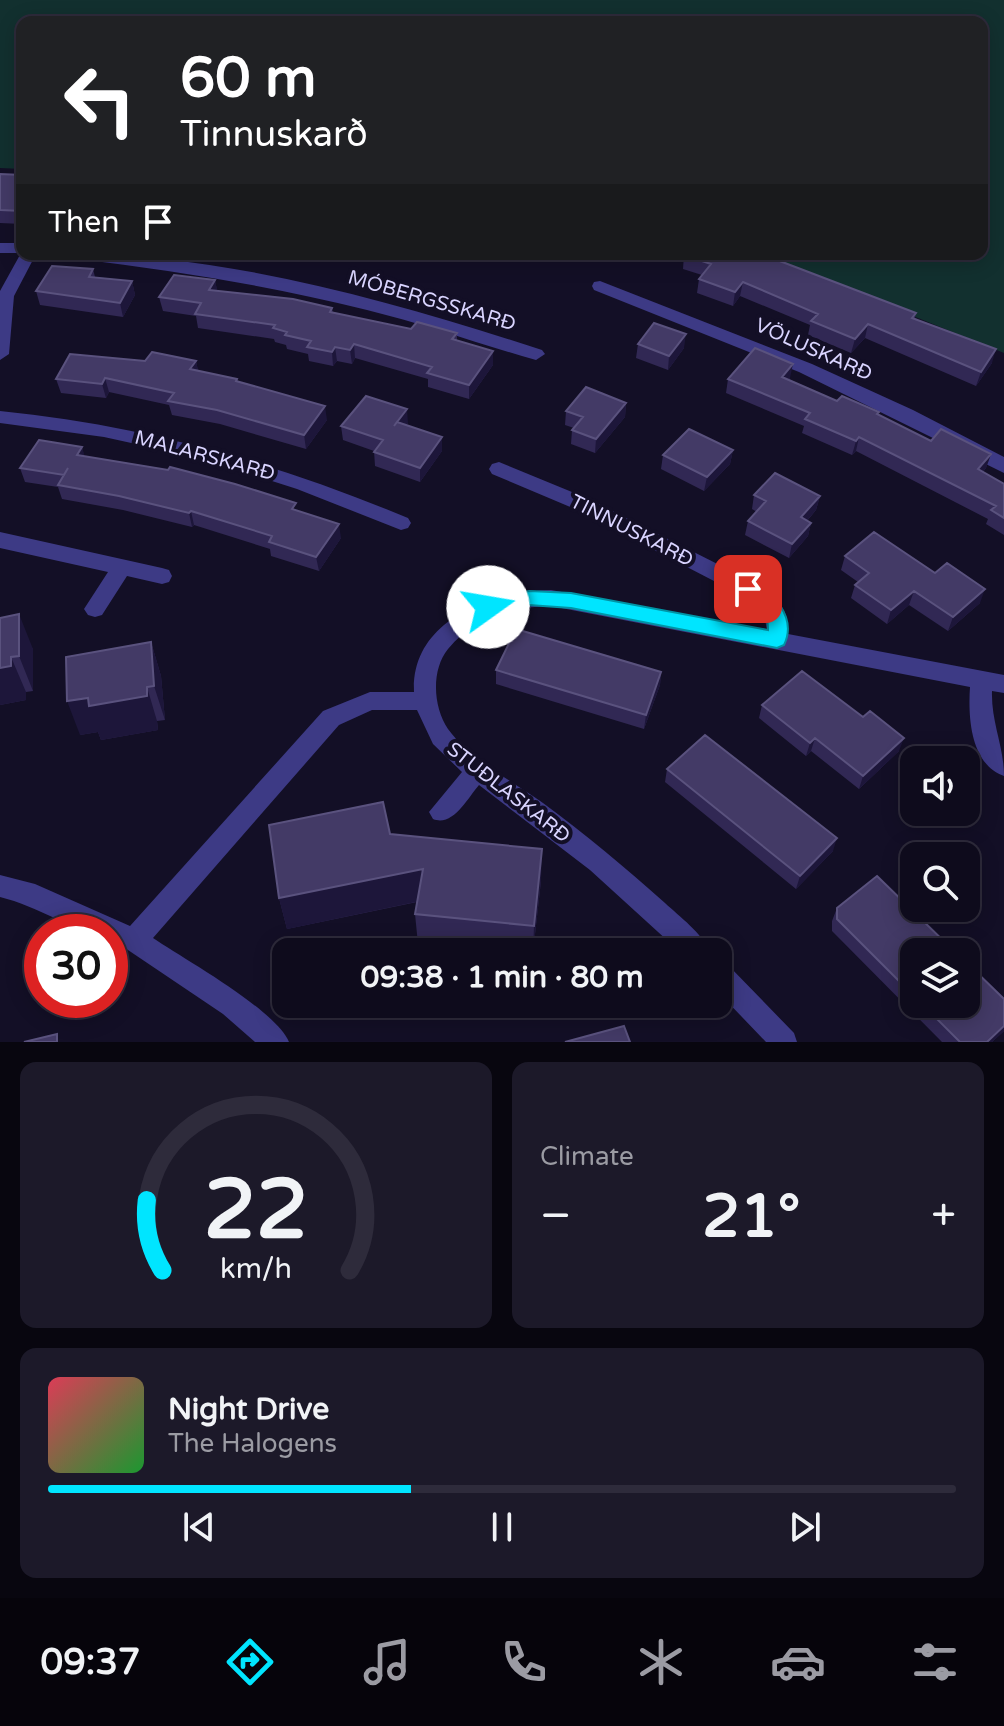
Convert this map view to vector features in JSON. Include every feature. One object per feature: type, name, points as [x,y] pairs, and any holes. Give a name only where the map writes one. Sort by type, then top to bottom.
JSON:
[{"type":"street","points":[[0,354],[6,296],[25,260]]},
{"type":"street","name":"MÓBERGSSKARÐ","points":[[126,260],[292,286],[407,313],[536,354]]},
{"type":"street","name":"VÖLUSKARÐ","points":[[600,286],[721,331],[921,422],[1004,466]]},
{"type":"street","name":"MALARSKARÐ","points":[[0,417],[104,430],[228,457],[289,477],[401,523]]},
{"type":"street","name":"TINNUSKARÐ","points":[[499,469],[582,504],[748,589],[772,607],[778,619],[777,640]]},
{"type":"street","points":[[0,540],[162,576]]},
{"type":"street","points":[[95,609],[122,566]]},
{"type":"street","points":[[134,940],[331,718],[370,701],[425,701],[429,663],[441,640],[471,615],[509,601],[529,598],[571,600],[993,682],[980,707],[982,731],[988,748],[1004,766]]},
{"type":"street","name":"STUÐLASKARÐ","points":[[425,701],[441,738],[621,880],[682,938]]},
{"type":"street","points":[[441,812],[479,769]]},
{"type":"street","points":[[0,886],[26,892],[134,940],[232,1005],[276,1042]]},
{"type":"street","points":[[732,988],[784,1042]]},
{"type":"green space","points":[[0,0],[1004,0],[1004,353],[776,260],[988,260],[988,16],[16,16],[16,169],[0,168]]},
{"type":"building","points":[[0,174],[16,175],[16,211],[0,210]]},
{"type":"building","points":[[699,260],[777,260],[916,313],[912,318],[996,349],[981,372],[868,324],[855,339],[811,321],[818,314],[743,282],[735,292],[699,279],[711,264]]},
{"type":"building","points":[[52,266],[93,269],[89,277],[132,281],[120,303],[36,291]]},
{"type":"building","points":[[174,275],[215,280],[209,290],[293,299],[332,308],[330,312],[411,329],[417,322],[457,333],[452,339],[493,351],[469,385],[427,373],[432,367],[354,344],[350,350],[335,347],[332,352],[307,347],[311,341],[285,335],[287,332],[273,328],[275,325],[195,314],[201,303],[159,297]]},
{"type":"building","points":[[654,323],[686,334],[669,356],[638,344]]},
{"type":"building","points":[[755,348],[793,364],[782,377],[837,401],[842,396],[879,412],[877,414],[931,441],[941,429],[991,454],[978,469],[1004,484],[1004,518],[991,510],[996,506],[859,437],[856,441],[805,419],[810,413],[728,379]]},
{"type":"building","points":[[152,352],[196,361],[190,369],[237,379],[325,406],[304,435],[217,410],[168,401],[174,393],[105,378],[102,384],[56,379],[70,354],[145,361]]},
{"type":"building","points":[[586,387],[626,403],[596,439],[572,430],[583,417],[566,411]]},
{"type":"building","points":[[366,396],[407,409],[397,422],[442,437],[420,468],[374,452],[383,440],[341,426]]},
{"type":"building","points":[[689,429],[733,450],[707,477],[663,455]]},
{"type":"building","points":[[39,440],[82,447],[77,455],[168,470],[170,467],[235,484],[296,503],[292,509],[339,524],[316,557],[269,542],[272,536],[191,511],[58,485],[64,475],[20,468]]},
{"type":"building","points":[[775,473],[820,496],[801,517],[811,523],[792,544],[748,521],[766,501],[754,495]]},
{"type":"building","points":[[874,532],[935,573],[947,563],[985,589],[953,617],[914,591],[891,610],[855,585],[869,573],[845,556]]},
{"type":"building","points":[[19,614],[19,656],[11,657],[11,666],[0,668],[0,618]]},
{"type":"building","points":[[516,629],[661,672],[646,715],[496,670]]},
{"type":"building","points":[[151,642],[154,686],[147,687],[147,696],[89,706],[88,698],[67,701],[66,657]]},
{"type":"building","points":[[802,671],[863,717],[870,711],[904,738],[863,776],[815,738],[810,743],[762,705]]},
{"type":"building","points":[[705,735],[837,838],[800,876],[667,769]]},
{"type":"building","points":[[383,802],[390,834],[542,849],[534,926],[415,914],[423,869],[279,898],[269,825]]},
{"type":"building","points":[[877,876],[900,898],[900,922],[924,922],[941,938],[900,938],[900,982],[837,919],[837,908]]},
{"type":"building","points":[[980,976],[1004,999],[1004,1026],[987,1042],[960,1042],[936,1018],[980,1018]]},
{"type":"building","points":[[624,1026],[630,1042],[565,1042]]},
{"type":"building","points":[[57,1034],[57,1042],[24,1042]]},
{"type":"route","points":[[488,607],[529,598],[571,600],[777,640],[778,619],[772,607],[748,589]]}]
